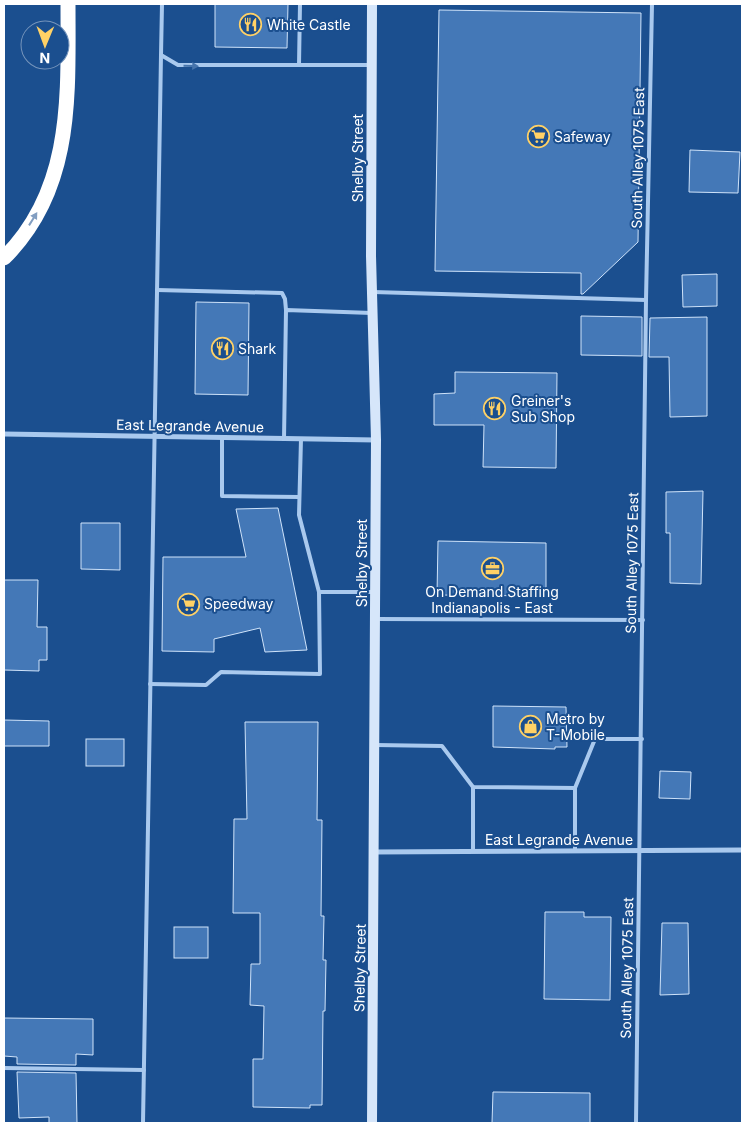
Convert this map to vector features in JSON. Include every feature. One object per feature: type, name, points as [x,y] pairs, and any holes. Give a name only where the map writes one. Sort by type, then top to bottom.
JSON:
[{"type":"highway","points":[[4,258],[21,238],[44,201],[58,164],[68,96],[68,4]]},
{"type":"main road","name":"Shelby Street","points":[[372,4],[372,292],[376,440],[372,1123]]},
{"type":"street","name":"East Legrande Avenue","points":[[4,434],[376,440]]},
{"type":"street","name":"East Legrande Avenue","points":[[375,852],[742,850]]},
{"type":"lane","points":[[143,1123],[162,4]]},
{"type":"lane","points":[[299,65],[300,4]]},
{"type":"lane","name":"South Alley 1075 East","points":[[636,1123],[641,851],[646,300],[652,4]]},
{"type":"lane","points":[[161,55],[178,65],[372,65]]},
{"type":"lane","points":[[157,290],[282,293],[285,299],[286,310],[284,439]]},
{"type":"lane","points":[[372,292],[646,300]]},
{"type":"lane","points":[[286,310],[373,313]]},
{"type":"lane","points":[[222,438],[222,496],[299,497]]},
{"type":"lane","points":[[150,684],[206,685],[221,672],[320,674],[319,592],[299,514],[300,439]]},
{"type":"lane","points":[[319,592],[376,592]]},
{"type":"lane","points":[[376,619],[642,620]]},
{"type":"lane","points":[[575,851],[575,788],[595,739],[642,739]]},
{"type":"lane","points":[[375,745],[442,746],[473,787],[473,851]]},
{"type":"lane","points":[[473,787],[575,788]]},
{"type":"lane","points":[[4,1068],[144,1070]]},
{"type":"building","name":"White Castle","points":[[215,4],[288,4],[287,48],[215,47]]},
{"type":"building","name":"Safeway","points":[[439,10],[641,13],[638,242],[583,294],[581,294],[581,273],[435,271]]},
{"type":"building","points":[[690,150],[740,152],[738,193],[689,192]]},
{"type":"building","points":[[717,274],[717,306],[683,307],[682,275]]},
{"type":"building","name":"Shark","points":[[196,302],[249,303],[248,395],[195,394]]},
{"type":"building","points":[[581,316],[642,317],[642,356],[581,355]]},
{"type":"building","points":[[707,317],[707,416],[670,417],[669,357],[649,357],[650,318]]},
{"type":"building","name":"Greiner's Sub Shop","points":[[455,372],[557,373],[556,468],[483,467],[484,425],[434,425],[434,394],[455,393]]},
{"type":"building","points":[[703,491],[701,584],[670,583],[670,533],[666,533],[666,492]]},
{"type":"building","name":"Speedway","points":[[278,508],[307,650],[265,652],[260,628],[214,639],[214,652],[162,651],[163,557],[246,557],[236,509]]},
{"type":"building","points":[[81,523],[120,523],[120,570],[81,569]]},
{"type":"building","name":"On Demand Staffing Indianapolis - East","points":[[438,541],[546,543],[546,596],[437,595]]},
{"type":"building","points":[[4,580],[38,580],[37,627],[47,627],[47,660],[39,660],[39,671],[4,670]]},
{"type":"building","name":"Metro by T-Mobile","points":[[493,706],[566,707],[567,747],[555,747],[555,749],[493,747]]},
{"type":"building","points":[[4,720],[49,721],[49,746],[4,746]]},
{"type":"building","points":[[245,722],[318,722],[317,820],[322,820],[321,916],[324,916],[323,960],[326,960],[325,1011],[323,1011],[322,1105],[310,1105],[310,1108],[253,1107],[253,1059],[263,1059],[264,1006],[250,1005],[251,964],[260,964],[260,913],[233,913],[234,819],[247,819]]},
{"type":"building","points":[[86,739],[124,739],[124,766],[86,766]]},
{"type":"building","points":[[660,771],[691,772],[690,799],[659,798]]},
{"type":"building","points":[[545,912],[584,912],[584,917],[611,917],[610,1000],[544,999]]},
{"type":"building","points":[[662,923],[688,923],[689,994],[660,995]]},
{"type":"building","points":[[174,927],[208,927],[208,958],[174,958]]},
{"type":"building","points":[[4,1018],[93,1019],[93,1055],[76,1054],[76,1065],[17,1064],[17,1057],[4,1056]]},
{"type":"building","points":[[17,1072],[76,1073],[77,1123],[49,1123],[49,1117],[19,1118]]},
{"type":"building","points":[[493,1092],[590,1093],[590,1123],[492,1123]]},
{"type":"place","name":"White Castle","points":[[251,25]]},
{"type":"place","name":"Safeway","points":[[538,137]]},
{"type":"place","name":"Shark","points":[[222,349]]},
{"type":"place","name":"Greiner's Sub Shop","points":[[495,409]]},
{"type":"place","name":"On Demand Staffing Indianapolis - East","points":[[492,569]]},
{"type":"place","name":"Speedway","points":[[188,604]]},
{"type":"place","name":"Metro by T-Mobile","points":[[530,727]]}]
